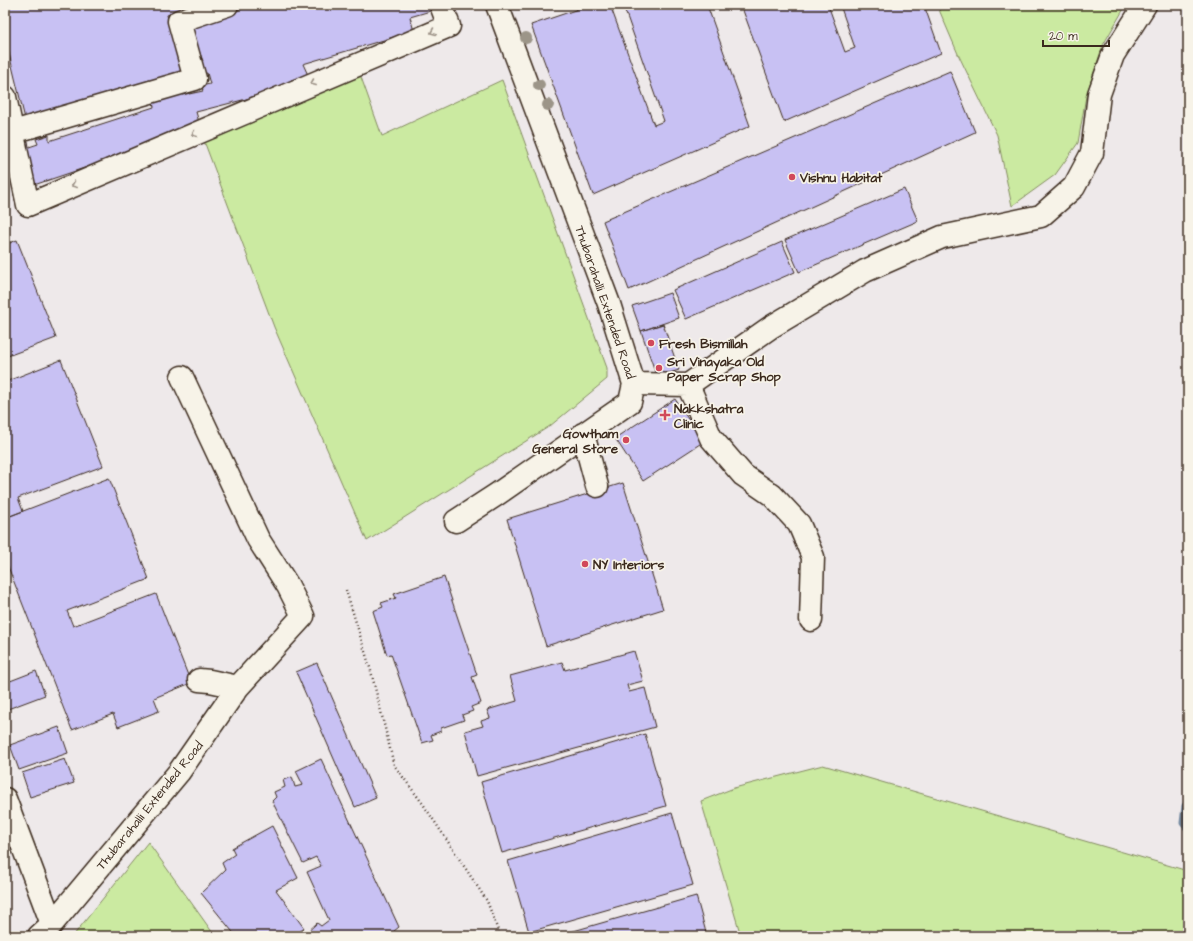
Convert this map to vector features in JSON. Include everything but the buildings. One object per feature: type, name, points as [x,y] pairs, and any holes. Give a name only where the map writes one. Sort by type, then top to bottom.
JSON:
[{"type":"street","points":[[13,132],[196,79],[179,21],[227,5]]},
{"type":"street","points":[[5,97],[28,205],[449,26],[441,5]]},
{"type":"street","name":"Thubarahalli Extended Road","points":[[456,521],[630,402],[634,384],[609,304],[497,5]]},
{"type":"street","points":[[634,384],[688,385],[770,327],[865,272],[942,237],[1041,216],[1074,187],[1092,153],[1099,94],[1113,55],[1145,5]]},
{"type":"street","name":"Thubarahalli Extended Road","points":[[46,930],[179,772],[238,687],[303,616],[288,586],[258,539],[182,377]]},
{"type":"street","points":[[688,385],[711,438],[743,475],[772,495],[799,524],[813,557],[811,620]]},
{"type":"street","points":[[583,434],[596,486]]},
{"type":"street","points":[[199,680],[238,687]]},
{"type":"street","points":[[5,799],[46,930]]},
{"type":"path","points":[[346,590],[371,671],[394,765],[423,804],[487,902],[500,936]]},
{"type":"green space","points":[[937,5],[1126,5],[1103,45],[1086,96],[1078,143],[1055,175],[1012,206],[997,135],[958,54]]},
{"type":"green space","points":[[356,63],[382,136],[502,80],[607,368],[607,379],[550,426],[367,541],[274,327],[201,133]]},
{"type":"green space","points":[[823,765],[1188,871],[1187,936],[741,936],[701,801],[734,788]]},
{"type":"green space","points":[[148,842],[215,936],[73,936]]},
{"type":"waterway","points":[[1188,801],[1185,806],[1183,823],[1188,829]]},
{"type":"place","name":"Vishnu Habitat","points":[[792,177]]},
{"type":"place","name":"Fresh Bismillah","points":[[651,343]]},
{"type":"place","name":"Sri Vinayaka Old Paper Scrap Shop","points":[[659,368]]},
{"type":"place","name":"Nakkshatra Clinic","points":[[665,415]]},
{"type":"place","name":"Gowtham General Store","points":[[626,440]]},
{"type":"place","name":"NY Interiors","points":[[585,564]]}]
